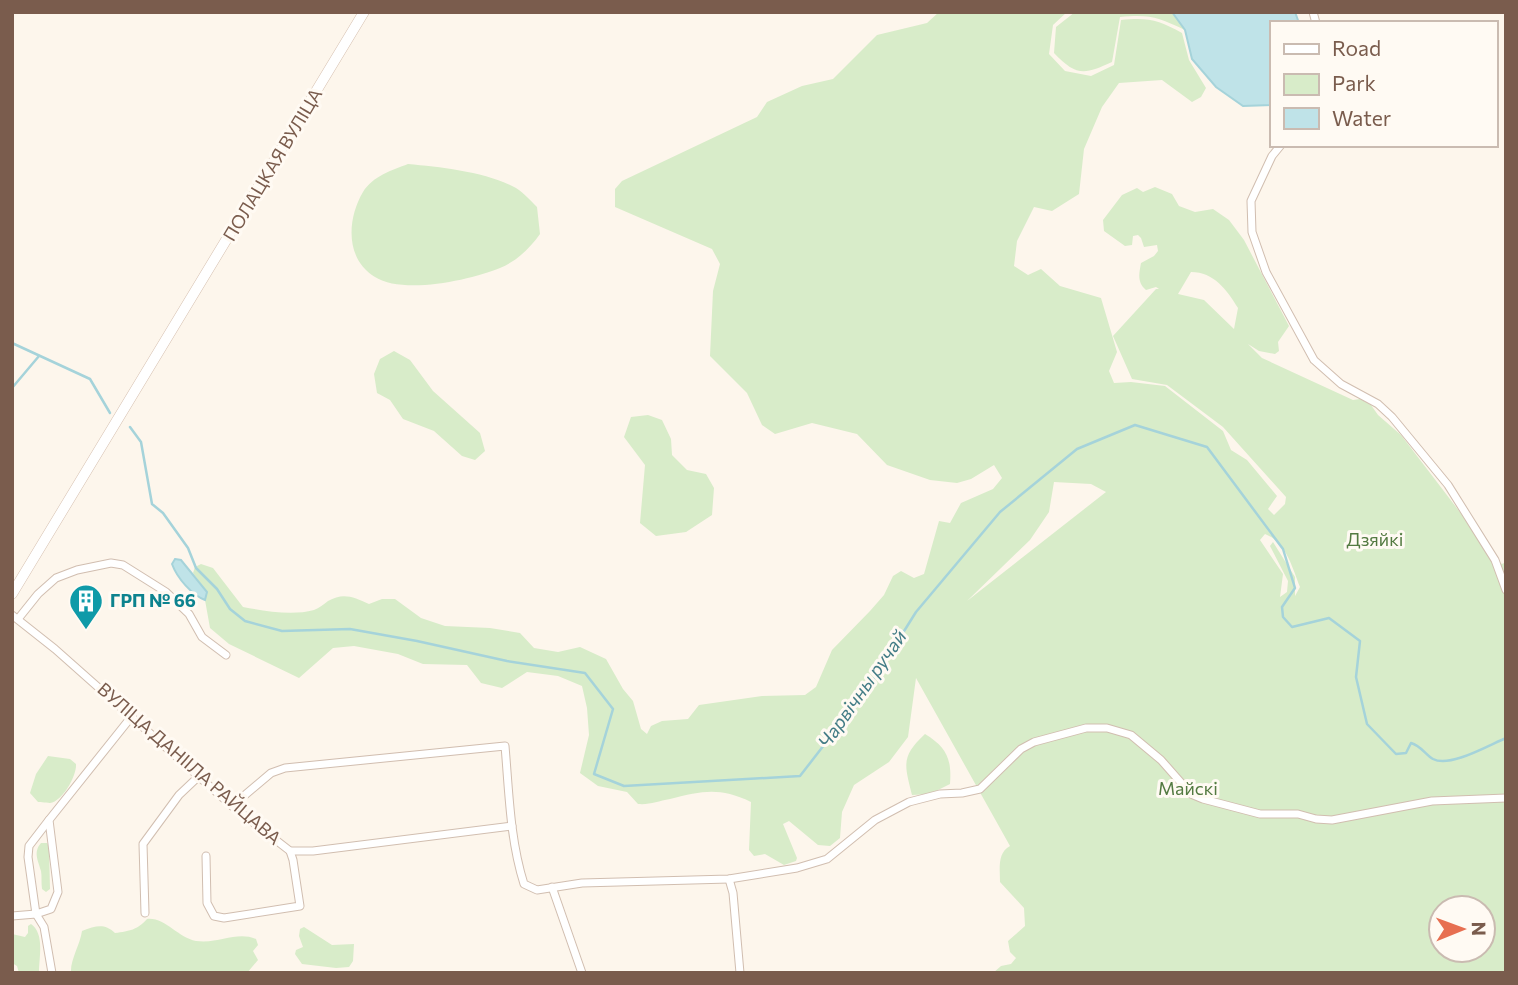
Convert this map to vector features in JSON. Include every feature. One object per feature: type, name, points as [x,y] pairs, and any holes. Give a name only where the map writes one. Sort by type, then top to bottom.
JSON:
[{"type":"main road","name":"ПОЛАЦКАЯ ВУЛІЦА","points":[[12,594],[364,12]]},
{"type":"street","points":[[1280,147],[1272,156],[1251,201],[1252,232],[1266,272],[1314,359],[1341,384],[1378,404],[1392,417],[1448,485],[1495,560],[1506,590]]},
{"type":"street","points":[[15,617],[56,578],[77,570],[111,563],[123,565],[166,592],[189,614],[202,637],[226,656]]},
{"type":"street","name":"ВУЛІЦА ДАНІІЛА РАЙЦАВА","points":[[15,617],[132,716],[232,806],[290,850],[313,851],[512,825]]},
{"type":"street","points":[[52,973],[44,927],[36,914],[28,857],[29,846],[132,716]]},
{"type":"street","points":[[232,806],[271,773],[285,768],[505,746],[512,825],[524,884],[537,890],[582,883],[729,879],[797,868],[827,859],[875,820],[909,802],[940,794],[979,789],[1009,759],[1034,742],[1086,727],[1107,728],[1130,735],[1161,760],[1191,794],[1260,814],[1298,814],[1332,820],[1432,801],[1506,798]]},
{"type":"street","points":[[145,914],[143,844],[173,803],[198,777]]},
{"type":"street","points":[[12,916],[36,914],[51,909],[58,892],[49,820]]},
{"type":"street","points":[[206,856],[207,903],[214,916],[224,918],[300,906],[290,850]]},
{"type":"street","points":[[729,879],[733,893],[740,973]]},
{"type":"street","points":[[552,887],[582,973]]},
{"type":"green space","points":[[939,12],[1067,12],[1053,25],[1049,54],[1065,71],[1091,76],[1114,65],[1121,20],[1153,20],[1182,33],[1189,60],[1206,88],[1201,97],[1192,102],[1162,80],[1119,83],[1102,107],[1084,149],[1079,194],[1052,211],[1034,207],[1017,241],[1014,266],[1028,275],[1041,269],[1060,286],[1101,298],[1117,352],[1109,371],[1114,383],[1165,386],[1223,431],[1231,450],[1247,460],[1277,496],[1268,509],[1274,515],[1285,504],[1286,497],[1223,427],[1167,385],[1132,379],[1113,336],[1156,289],[1159,289],[1156,287],[1146,290],[1139,278],[1141,263],[1154,256],[1158,251],[1157,245],[1144,247],[1138,235],[1133,236],[1132,245],[1125,246],[1104,231],[1103,220],[1122,195],[1137,188],[1143,192],[1155,187],[1172,194],[1179,206],[1195,212],[1213,209],[1229,220],[1244,240],[1289,326],[1278,342],[1279,351],[1275,354],[1259,351],[1248,344],[1262,358],[1353,400],[1360,399],[1371,405],[1378,415],[1401,435],[1469,524],[1488,556],[1502,564],[1506,562],[1506,973],[993,973],[1001,966],[1011,964],[1016,958],[1010,952],[1008,941],[1025,926],[1024,908],[1000,882],[1001,857],[1010,846],[916,678],[908,737],[889,762],[854,785],[842,812],[840,838],[830,846],[818,845],[789,821],[783,824],[797,858],[796,861],[784,865],[765,854],[754,856],[749,850],[751,802],[740,797],[711,792],[638,804],[627,792],[598,786],[580,773],[589,735],[587,708],[582,686],[558,676],[527,672],[502,688],[481,683],[467,665],[423,664],[398,654],[354,646],[333,648],[299,678],[229,644],[210,628],[205,600],[207,592],[193,573],[195,567],[201,564],[213,568],[243,607],[297,613],[314,610],[328,601],[344,596],[369,604],[382,599],[395,599],[421,618],[445,626],[490,628],[520,633],[534,648],[558,652],[580,647],[606,659],[633,701],[641,729],[647,734],[651,726],[662,721],[688,719],[699,705],[762,696],[805,695],[816,687],[832,650],[884,595],[893,576],[901,571],[914,578],[924,574],[939,521],[950,523],[961,503],[993,489],[1002,478],[994,465],[971,479],[957,483],[930,480],[887,465],[857,434],[812,423],[775,434],[762,425],[747,393],[710,356],[713,291],[720,264],[712,249],[615,207],[615,189],[622,181],[757,117],[767,102],[802,86],[833,79],[877,35],[927,23]],"holes":[[[1191,272],[1206,275],[1224,289],[1238,308],[1234,329],[1204,300],[1178,294]],[[1054,482],[1091,484],[1106,492],[967,601],[1030,540],[1049,512]],[[1265,534],[1278,543],[1291,564],[1300,587],[1295,596],[1295,577],[1273,542],[1270,546],[1288,581],[1287,592],[1280,597],[1283,574],[1260,540]]]},
{"type":"green space","points":[[1075,12],[1172,12],[1185,30],[1153,17],[1120,17],[1112,62],[1081,71],[1068,66],[1054,53],[1056,27]]},
{"type":"green space","points":[[408,164],[478,174],[516,188],[537,207],[540,234],[512,262],[472,277],[437,284],[402,285],[375,277],[358,260],[354,249],[354,214],[367,186],[383,174]]},
{"type":"green space","points":[[394,351],[410,360],[433,391],[480,433],[485,451],[475,460],[462,456],[434,431],[403,419],[390,400],[377,393],[374,374],[380,359]]},
{"type":"green space","points":[[648,415],[662,420],[671,439],[672,455],[687,470],[706,474],[714,488],[712,515],[686,532],[656,536],[640,523],[645,465],[624,437],[631,417]]},
{"type":"green space","points":[[925,734],[943,749],[949,760],[950,784],[930,794],[912,795],[906,762],[911,749]]},
{"type":"green space","points":[[48,756],[70,759],[76,764],[76,769],[72,781],[60,798],[50,803],[38,802],[30,793],[36,774]]},
{"type":"green space","points":[[41,843],[47,843],[49,847],[50,889],[46,892],[42,889],[37,856]]},
{"type":"green space","points":[[147,919],[160,921],[196,941],[242,936],[256,939],[258,945],[253,951],[258,960],[247,973],[71,973],[82,931],[100,926],[115,933],[125,932],[136,928]]},
{"type":"green space","points":[[31,924],[40,940],[39,973],[19,973],[17,966],[12,963],[12,934],[25,937]]},
{"type":"green space","points":[[304,927],[332,945],[354,944],[353,961],[349,967],[302,964],[295,954],[296,950],[303,947],[299,936],[300,929]]},
{"type":"water","points":[[1172,12],[1295,12],[1298,21],[1270,21],[1270,105],[1243,106],[1216,87],[1192,59],[1185,30]]},
{"type":"water","points":[[175,559],[181,560],[207,592],[205,600],[181,580],[172,564]]},
{"type":"waterway","points":[[12,343],[90,379],[110,413]]},
{"type":"waterway","points":[[12,388],[39,356]]},
{"type":"waterway","name":"Чарвічны ручай","points":[[130,427],[141,442],[152,504],[163,513],[188,548],[196,568],[217,589],[230,609],[245,621],[282,631],[350,629],[507,661],[585,673],[613,709],[594,774],[624,786],[800,776],[869,687],[916,612],[1000,512],[1077,449],[1135,425],[1207,447],[1283,549],[1295,588],[1282,607],[1283,617],[1292,627],[1329,618],[1360,641],[1356,677],[1367,724],[1396,754],[1406,753],[1411,743],[1433,759],[1449,761],[1506,738]]},
{"type":"place","name":"ГРП № 66","points":[[86,631]]},
{"type":"park label","name":"Дзяйкі","points":[[1375,540]]},
{"type":"park label","name":"Майскі","points":[[1188,789]]}]
